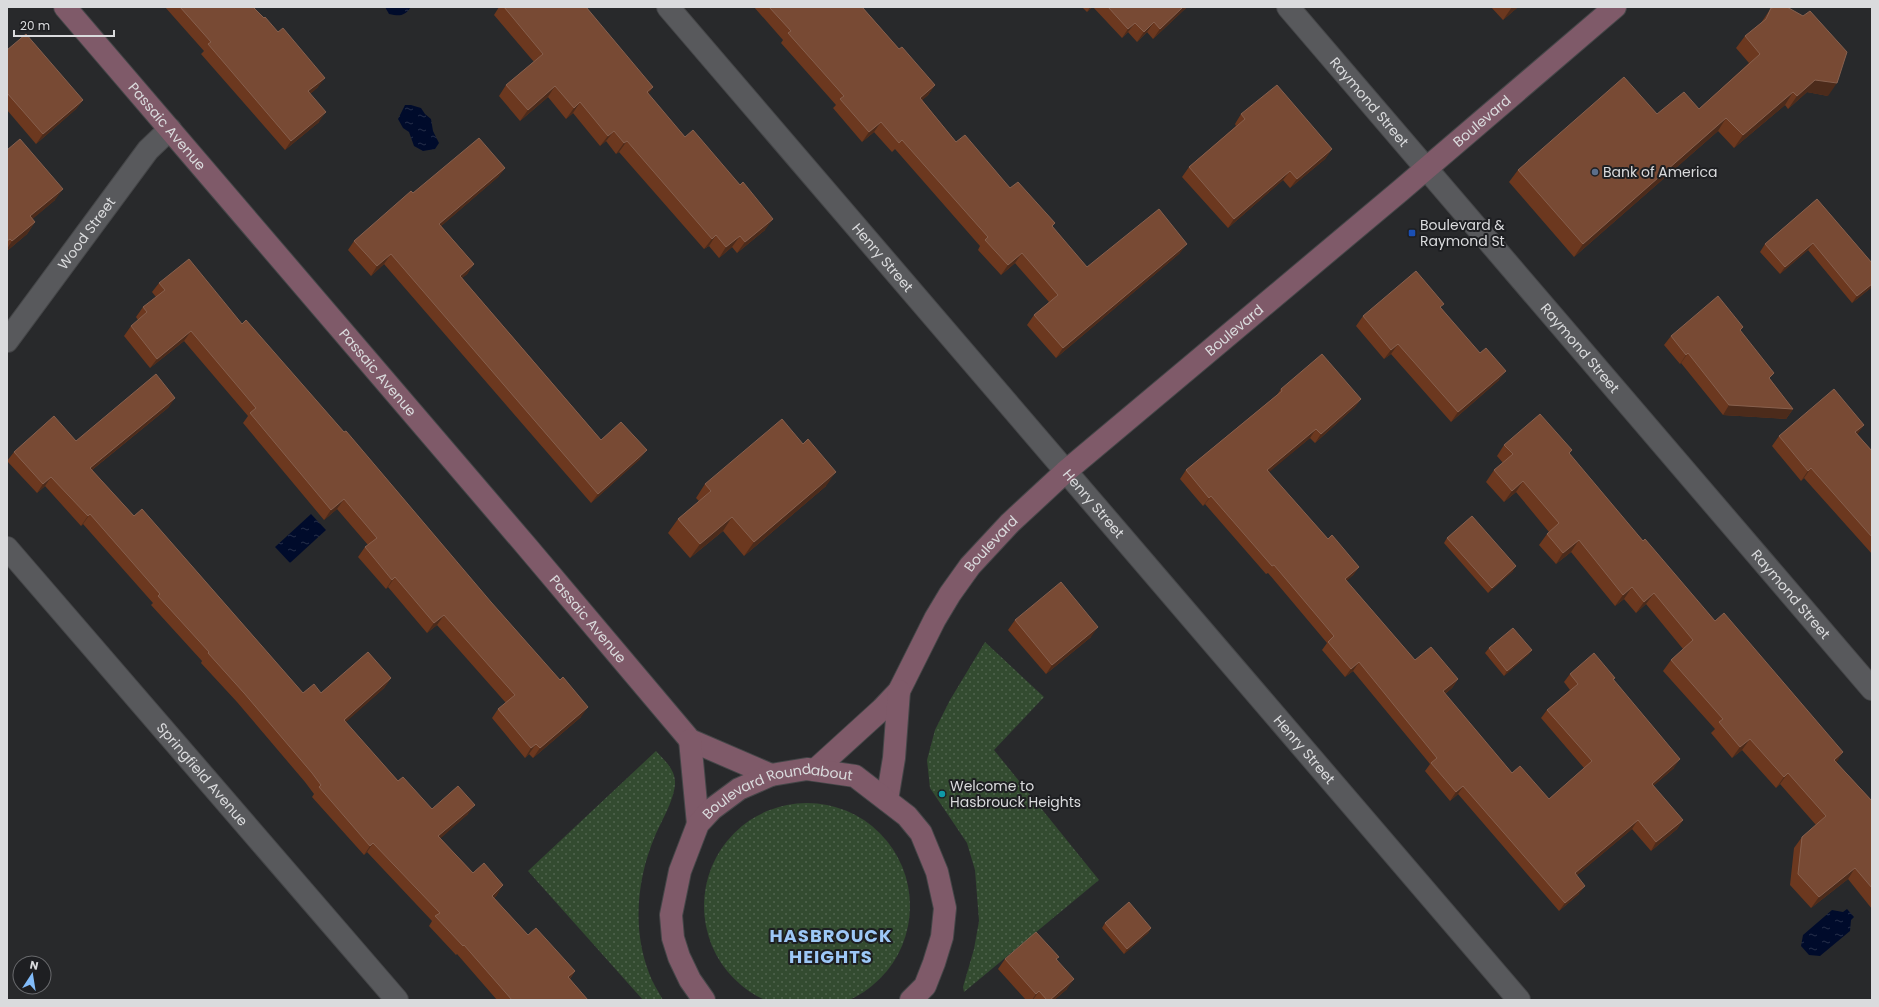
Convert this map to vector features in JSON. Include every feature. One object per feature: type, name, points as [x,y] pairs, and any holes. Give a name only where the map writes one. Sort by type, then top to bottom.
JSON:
[{"type":"street","name":"Passaic Avenue","points":[[65,7],[533,553],[690,740],[771,776]]},
{"type":"street","name":"Henry Street","points":[[668,7],[1519,1000]]},
{"type":"street","name":"Raymond Street","points":[[1288,7],[1872,688]]},
{"type":"street","name":"Boulevard","points":[[815,770],[882,709],[899,691],[935,619],[970,566],[1010,523],[1065,472],[1615,7]]},
{"type":"street","name":"Wood Street","points":[[7,341],[148,150],[170,129]]},
{"type":"street","name":"Springfield Avenue","points":[[7,548],[397,1000]]},
{"type":"street","name":"Boulevard","points":[[887,800],[894,758],[899,691]]},
{"type":"street","points":[[690,740],[698,824]]},
{"type":"street","name":"Boulevard Roundabout","points":[[704,1000],[690,980],[679,957],[673,938],[671,915],[680,871],[698,824],[712,809],[739,789],[771,776],[815,770],[855,776],[907,816],[921,833],[937,872],[945,908],[942,937],[923,995]]},
{"type":"green space","points":[[985,642],[1044,697],[994,750],[1099,880],[964,992],[963,987],[974,949],[979,921],[975,870],[967,843],[930,788],[927,760],[935,730],[950,700]]},
{"type":"green space","points":[[656,751],[673,772],[675,787],[671,802],[649,852],[644,869],[639,904],[640,939],[644,956],[650,976],[663,1000],[643,1000],[528,871]]},
{"type":"green space","points":[[797,803],[817,803],[837,807],[856,815],[873,826],[887,840],[898,857],[906,876],[910,896],[910,916],[906,936],[898,955],[887,972],[873,986],[856,997],[837,1005],[817,1009],[797,1009],[777,1005],[758,997],[741,986],[727,972],[716,955],[708,936],[704,916],[704,896],[708,876],[716,857],[727,840],[741,826],[758,815],[777,807]]},
{"type":"water","points":[[385,7],[411,7],[406,13],[399,15],[389,14]]},
{"type":"water","points":[[405,105],[421,108],[431,119],[433,131],[439,143],[435,149],[423,151],[414,146],[409,132],[403,128],[398,119]]},
{"type":"water","points":[[311,514],[326,530],[290,563],[275,547]]},
{"type":"water","points":[[1847,909],[1854,917],[1851,920],[1850,931],[1820,956],[1809,955],[1801,946],[1803,935],[1832,910],[1843,912]]},
{"type":"building","points":[[180,7],[253,7],[264,18],[265,17],[278,32],[283,28],[325,78],[308,91],[326,112],[291,141],[208,44],[211,42]]},
{"type":"building","points":[[504,7],[586,7],[653,87],[647,92],[685,137],[693,130],[740,185],[743,182],[773,219],[745,242],[740,236],[726,247],[716,235],[712,239],[627,141],[624,143],[614,131],[608,136],[580,102],[574,108],[555,86],[528,110],[506,85],[543,54]]},
{"type":"building","points":[[769,7],[862,7],[899,49],[902,47],[935,85],[920,98],[956,142],[965,135],[1010,188],[1018,182],[1055,223],[1052,226],[1087,267],[1159,209],[1187,244],[1063,348],[1034,315],[1058,295],[1022,253],[1008,265],[985,240],[988,237],[902,140],[899,143],[881,122],[869,132],[840,99],[844,96],[788,33],[791,31]]},
{"type":"building","points":[[1108,7],[1183,7],[1160,29],[1154,22],[1144,32],[1135,23],[1128,29]]},
{"type":"building","points":[[1787,7],[1803,16],[1810,11],[1847,52],[1837,83],[1815,80],[1797,96],[1793,92],[1743,135],[1726,118],[1583,244],[1518,170],[1624,77],[1657,114],[1684,92],[1699,109],[1760,54],[1745,36],[1766,19],[1771,8]]},
{"type":"building","points":[[26,34],[83,100],[43,134],[7,93],[7,50]]},
{"type":"building","points":[[1277,85],[1332,149],[1297,179],[1290,171],[1234,219],[1189,167],[1245,119],[1241,114]]},
{"type":"building","points":[[479,138],[505,168],[439,224],[474,264],[460,276],[601,440],[621,422],[647,450],[598,494],[391,254],[377,266],[354,241],[411,191],[413,193]]},
{"type":"building","points":[[20,139],[63,189],[30,216],[35,222],[12,241],[10,239],[7,241],[7,150]]},
{"type":"building","points":[[1817,199],[1872,263],[1872,284],[1857,296],[1813,243],[1785,267],[1765,244]]},
{"type":"building","points":[[189,259],[242,324],[246,320],[344,432],[346,431],[491,602],[560,680],[563,677],[588,707],[540,748],[536,744],[531,748],[498,709],[515,695],[444,615],[434,623],[395,577],[392,580],[365,547],[377,538],[344,499],[331,510],[250,413],[256,408],[191,331],[157,359],[131,326],[147,312],[143,307],[165,290],[159,283]]},
{"type":"building","points":[[1416,271],[1444,304],[1440,307],[1480,353],[1486,348],[1506,371],[1458,412],[1398,344],[1391,350],[1363,316]]},
{"type":"building","points":[[1718,296],[1743,327],[1740,330],[1774,373],[1769,378],[1793,409],[1729,405],[1688,353],[1686,355],[1671,336]]},
{"type":"building","points":[[1322,354],[1361,399],[1321,434],[1316,429],[1267,470],[1328,539],[1332,535],[1359,567],[1345,579],[1415,660],[1431,647],[1458,679],[1443,691],[1512,773],[1520,766],[1549,799],[1592,761],[1547,710],[1578,684],[1570,674],[1594,653],[1615,678],[1613,679],[1680,759],[1652,784],[1683,820],[1656,842],[1638,820],[1575,873],[1585,886],[1565,903],[1463,786],[1456,792],[1431,763],[1437,758],[1359,662],[1351,669],[1328,642],[1334,636],[1274,565],[1272,566],[1211,496],[1209,498],[1186,470],[1282,391],[1281,389]]},
{"type":"building","points":[[156,374],[175,398],[90,468],[134,516],[142,509],[303,693],[314,684],[321,693],[368,652],[391,678],[344,720],[398,781],[403,777],[432,809],[458,786],[475,805],[438,836],[473,873],[484,863],[503,885],[492,896],[528,935],[536,928],[575,971],[568,977],[588,1000],[512,1000],[464,945],[463,946],[435,916],[440,913],[373,843],[370,846],[319,787],[321,785],[312,773],[208,653],[209,652],[158,596],[160,594],[90,514],[88,516],[51,477],[43,484],[14,452],[54,416],[76,441]]},
{"type":"building","points":[[1834,389],[1864,425],[1855,432],[1872,451],[1872,537],[1811,468],[1808,471],[1779,436]]},
{"type":"building","points":[[1540,414],[1572,450],[1569,453],[1643,541],[1645,539],[1715,621],[1724,613],[1843,752],[1834,760],[1872,801],[1872,888],[1855,868],[1819,897],[1798,874],[1802,837],[1826,816],[1788,773],[1784,777],[1750,739],[1740,747],[1719,722],[1723,719],[1671,660],[1693,640],[1654,593],[1644,602],[1632,587],[1623,595],[1579,540],[1563,553],[1547,534],[1559,523],[1523,481],[1512,491],[1494,470],[1513,454],[1504,445]]},
{"type":"building","points":[[782,419],[803,444],[808,439],[836,472],[754,542],[732,517],[700,544],[678,519],[711,491],[705,484]]},
{"type":"building","points":[[1472,516],[1516,566],[1492,588],[1447,538]]},
{"type":"building","points":[[1061,582],[1098,627],[1052,665],[1015,620]]},
{"type":"building","points":[[1513,628],[1532,650],[1507,671],[1489,648]]},
{"type":"building","points":[[1129,902],[1151,928],[1127,949],[1105,923]]},
{"type":"building","points":[[1036,932],[1059,957],[1056,959],[1074,979],[1050,1000],[1047,1000],[1039,991],[1036,994],[1005,959]]},
{"type":"place","name":"Bank of America","points":[[1595,172]]},
{"type":"place","name":"Boulevard & Raymond St","points":[[1412,233]]},
{"type":"place","name":"Welcome to Hasbrouck Heights","points":[[942,794]]},
{"type":"district","name":"HASBROUCK HEIGHTS","points":[[831,945]]}]
